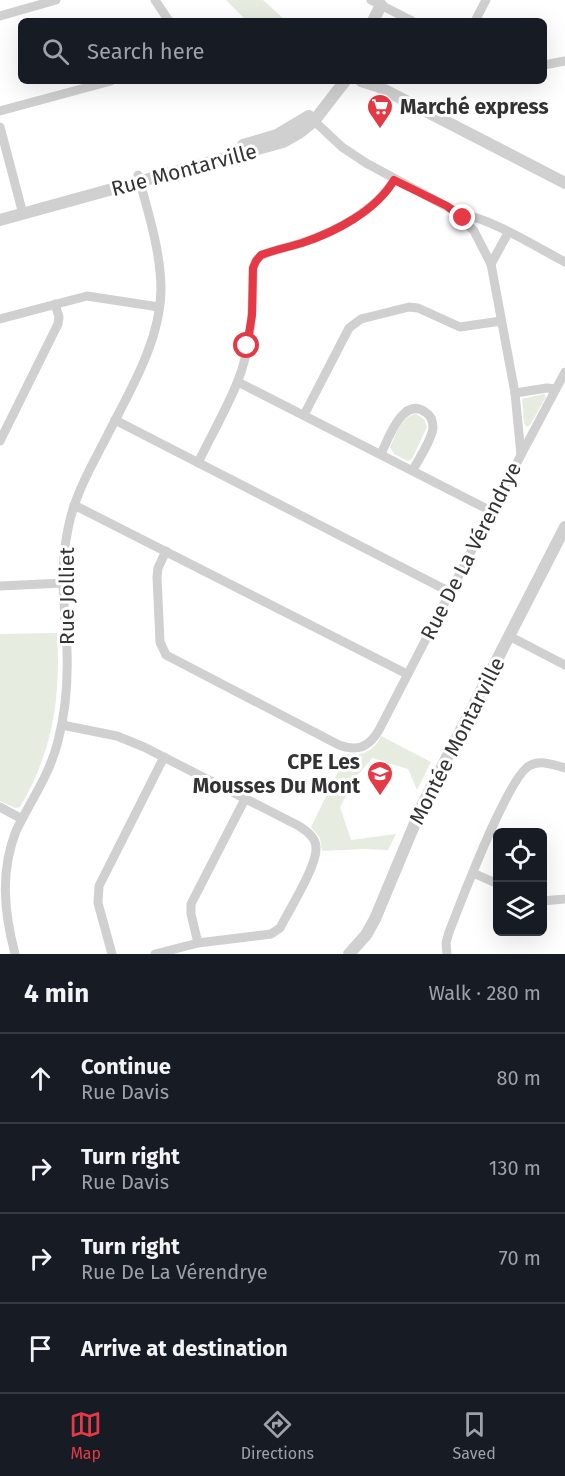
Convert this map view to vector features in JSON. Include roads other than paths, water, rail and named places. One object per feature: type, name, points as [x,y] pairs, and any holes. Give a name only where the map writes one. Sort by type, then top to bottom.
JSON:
[{"type":"street","points":[[0,16],[56,0]]},
{"type":"street","points":[[155,0],[167,18]]},
{"type":"street","points":[[477,18],[486,0]]},
{"type":"street","points":[[374,18],[376,3],[406,18]]},
{"type":"street","points":[[547,65],[564,65]]},
{"type":"street","points":[[0,111],[100,84]]},
{"type":"street","name":"Rue Montarville","points":[[311,119],[331,84]]},
{"type":"street","name":"Rue Montarville","points":[[0,220],[23,211],[139,179],[277,144],[299,133],[342,84]]},
{"type":"street","points":[[376,84],[565,183]]},
{"type":"street","name":"Rue De La Vérendrye","points":[[166,551],[157,574],[160,642],[166,655],[339,745],[357,749],[370,743],[379,730],[521,455],[514,393],[491,264],[478,238],[460,214],[394,180],[350,153],[311,119]]},
{"type":"street","points":[[0,127],[23,211]]},
{"type":"street","name":"Rue Jolliet","points":[[15,954],[2,900],[8,853],[22,819],[50,769],[62,725],[67,665],[63,583],[65,542],[74,505],[145,358],[156,327],[161,287],[158,262],[139,179]]},
{"type":"street","points":[[198,463],[238,382],[249,335],[253,268],[256,261],[264,254],[314,239],[343,225],[380,197],[394,180]]},
{"type":"street","name":"Rue Montarville","points":[[0,214],[23,211]]},
{"type":"street","points":[[460,214],[472,216],[565,262]]},
{"type":"street","points":[[491,264],[508,233]]},
{"type":"street","points":[[0,319],[90,296],[159,307]]},
{"type":"street","points":[[0,441],[58,324],[59,317],[55,304]]},
{"type":"street","points":[[304,415],[349,328],[358,320],[412,307],[460,327],[501,321]]},
{"type":"street","points":[[521,455],[565,372]]},
{"type":"street","points":[[238,382],[491,511]]},
{"type":"street","points":[[514,393],[547,388],[556,389]]},
{"type":"street","points":[[381,454],[402,414],[412,409],[423,410],[431,418],[433,429],[413,470]]},
{"type":"street","points":[[115,420],[450,592]]},
{"type":"street","points":[[74,505],[407,674]]},
{"type":"street","name":"Montée Montarville","points":[[349,954],[366,935],[375,919],[423,804],[565,527]]},
{"type":"street","points":[[0,586],[63,583]]},
{"type":"street","points":[[509,636],[565,665]]},
{"type":"street","points":[[62,725],[117,736],[165,757],[309,833],[316,846],[314,861],[280,927],[271,934],[198,943],[155,954]]},
{"type":"street","points":[[112,954],[98,903],[99,886],[165,757]]},
{"type":"street","points":[[447,954],[445,946],[447,936],[497,817],[521,772],[537,763],[565,768]]},
{"type":"street","points":[[198,943],[191,904],[245,799]]},
{"type":"street","points":[[0,807],[22,819]]},
{"type":"street","points":[[473,873],[493,882]]},
{"type":"street","points":[[547,901],[565,899]]},
{"type":"place","name":"Marché express","points":[[380,130]]},
{"type":"place","name":"CPE Les Mousses Du Mont","points":[[380,797]]}]
